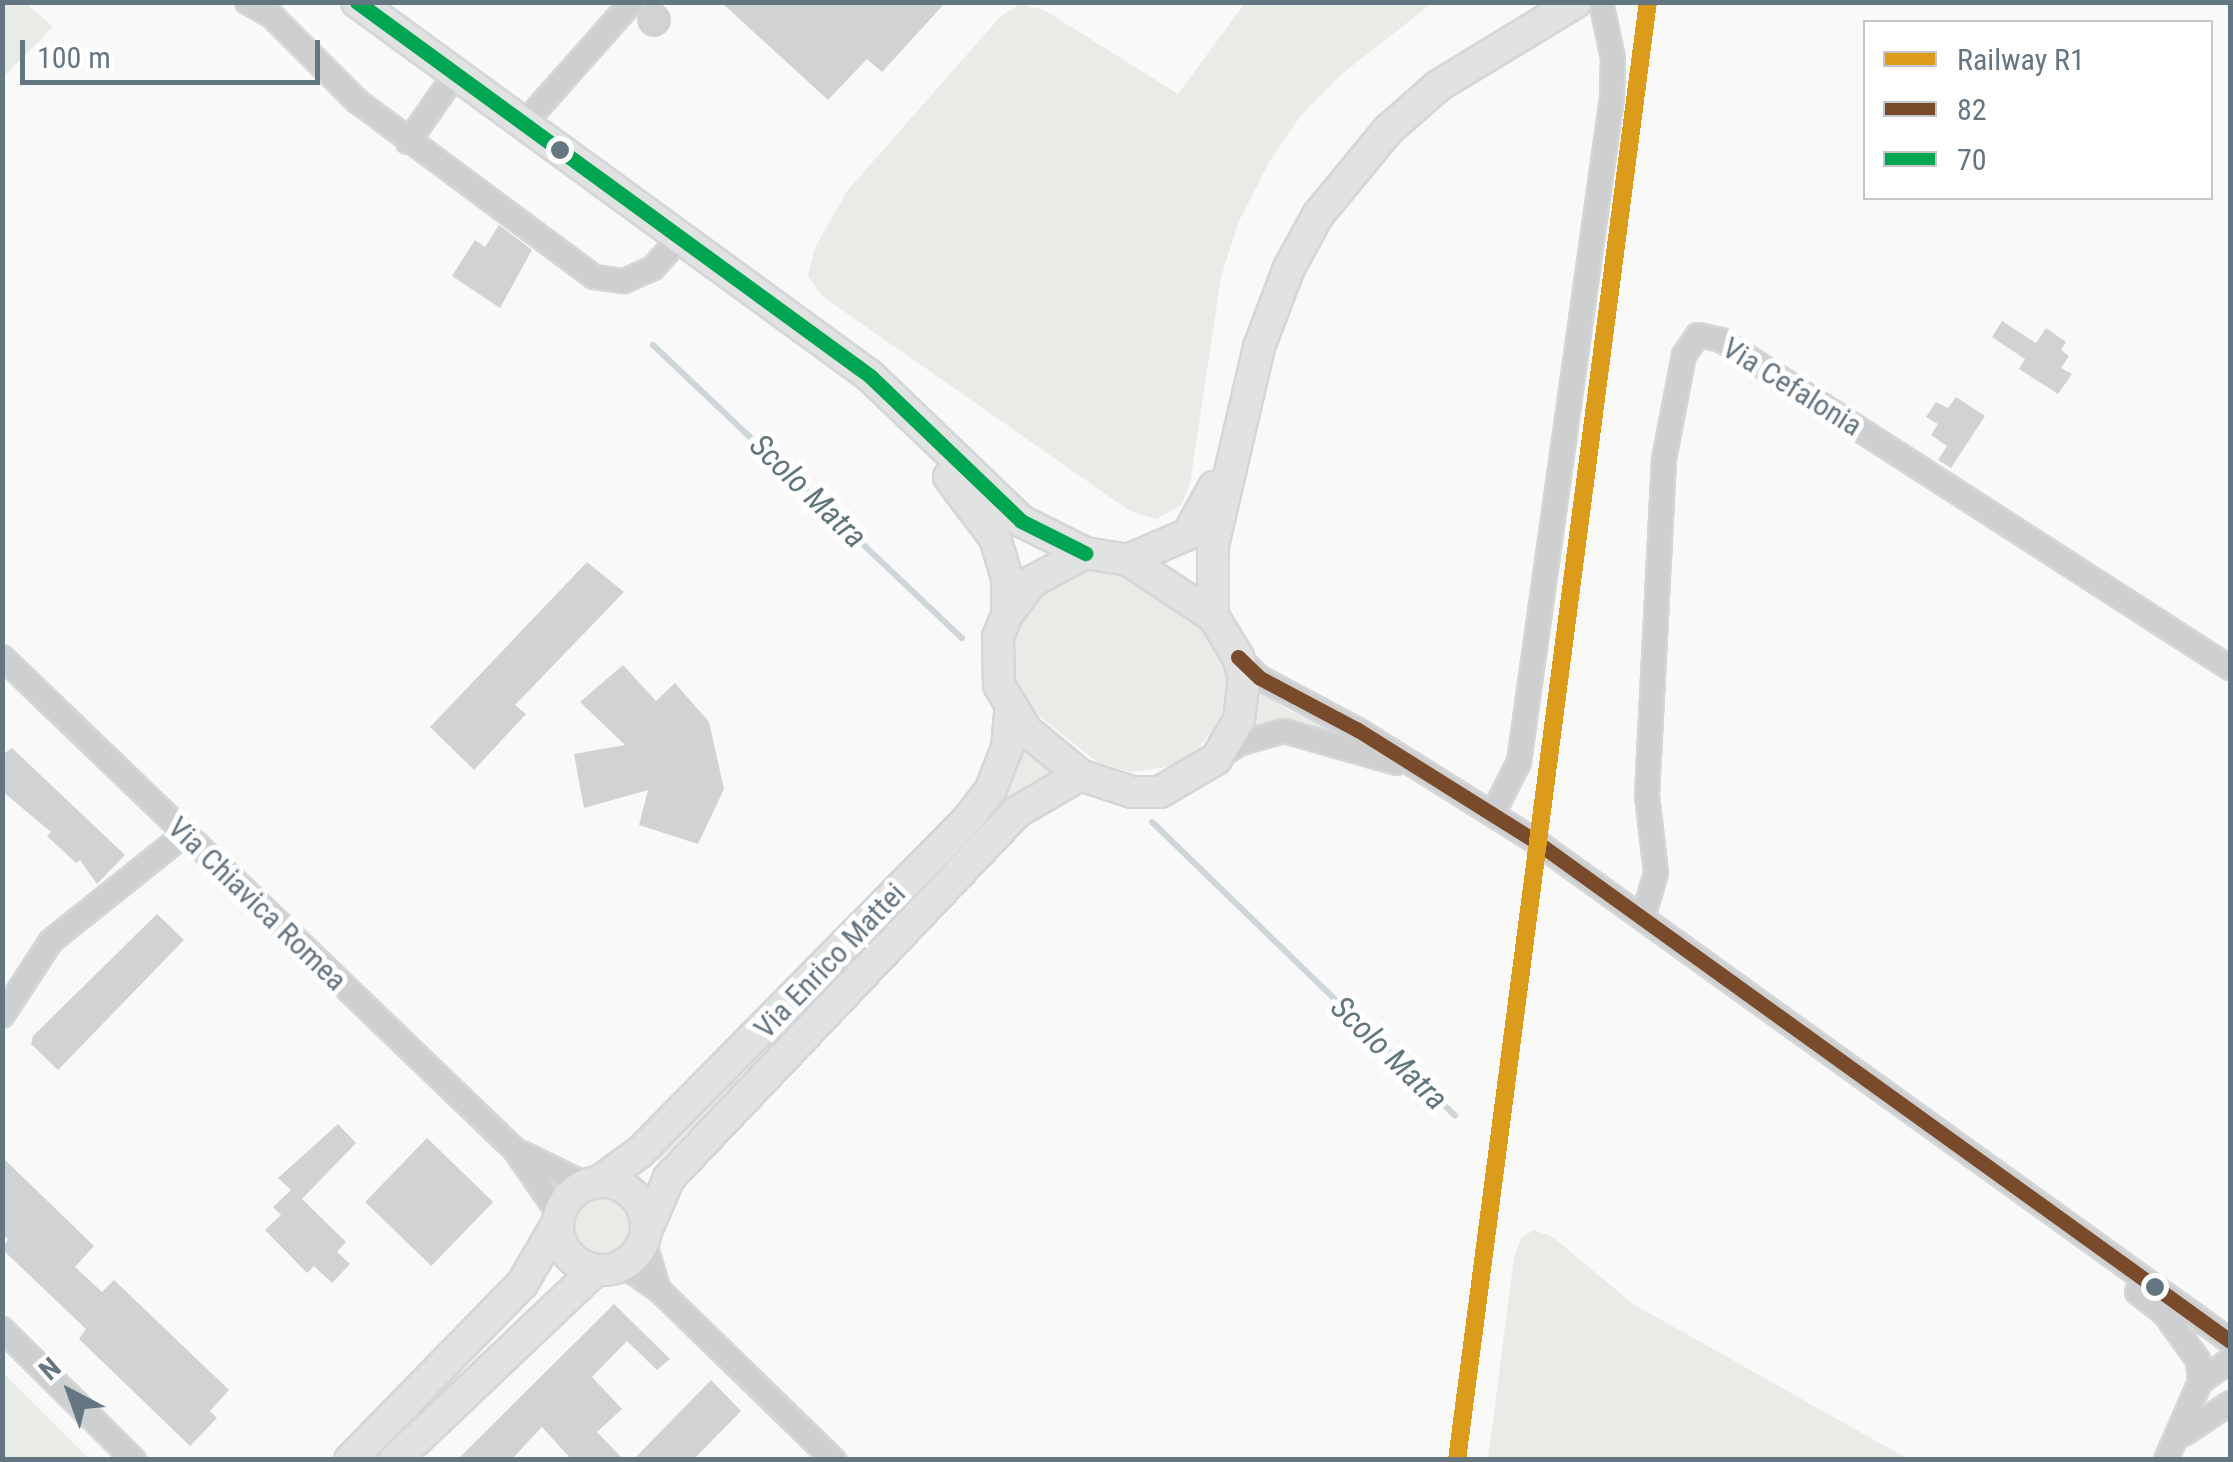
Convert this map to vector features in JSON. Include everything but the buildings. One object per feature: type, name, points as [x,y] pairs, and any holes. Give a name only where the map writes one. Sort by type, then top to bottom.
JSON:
[{"type":"main road","points":[[357,2],[870,376],[1021,521],[1085,553],[1128,560],[1152,554],[1201,520],[1236,439]]},
{"type":"main road","points":[[1213,616],[1213,545],[1259,347],[1288,268],[1318,215],[1388,130],[1438,86],[1576,2]]},
{"type":"main road","points":[[905,412],[994,538],[1006,578],[1007,615],[996,660],[1010,710],[1080,775],[1132,792],[1160,792],[1216,759],[1238,720],[1244,678],[1238,657],[1213,616],[1128,560]]},
{"type":"main road","points":[[1007,615],[1031,582],[1085,553]]},
{"type":"main road","name":"Via Enrico Mattei","points":[[593,1182],[640,1152],[968,819],[990,791],[1007,748],[1010,710]]},
{"type":"main road","name":"Via Enrico Mattei","points":[[646,1235],[669,1178],[1004,826],[1065,779],[1080,775]]},
{"type":"main road","points":[[350,1460],[522,1284],[558,1219],[593,1182],[634,1194],[646,1235],[395,1460]]},
{"type":"main road","points":[[558,1219],[572,1259],[604,1269]]},
{"type":"street","points":[[246,2],[272,16],[357,102],[594,277],[624,280],[653,268],[682,236]]},
{"type":"street","points":[[522,125],[632,2]]},
{"type":"street","points":[[1492,814],[1520,762],[1612,98],[1614,58],[1601,2]]},
{"type":"street","points":[[408,142],[455,75]]},
{"type":"street","name":"Via Cefalonia","points":[[1643,917],[1656,874],[1646,795],[1664,459],[1684,354],[1698,335],[1720,340],[2230,668]]},
{"type":"street","name":"Via Chiavica Romea","points":[[2,657],[514,1150],[558,1219]]},
{"type":"street","points":[[1238,657],[1260,678],[1424,771],[1643,917],[2230,1341]]},
{"type":"street","points":[[1216,759],[1238,744],[1284,731],[1424,771]]},
{"type":"street","points":[[2,1016],[51,941],[184,835]]},
{"type":"street","name":"Via Chiavica Romea","points":[[514,1150],[593,1182]]},
{"type":"street","points":[[646,1235],[660,1291]]},
{"type":"street","points":[[2106,1255],[2122,1281],[2179,1329],[2198,1360],[2200,1382],[2181,1436],[2166,1460]]},
{"type":"street","points":[[604,1269],[633,1272],[660,1291],[834,1460]]},
{"type":"street","points":[[2,1329],[134,1460]]},
{"type":"street","points":[[2200,1382],[2230,1360]]},
{"type":"street","points":[[2181,1436],[2225,1402]]},
{"type":"shaded area","points":[[3,2],[26,3],[53,27],[3,77]]},
{"type":"shaded area","points":[[1245,3],[1432,3],[1342,74],[1302,114],[1269,162],[1239,221],[1221,277],[1190,484],[1181,505],[1156,519],[1130,511],[822,296],[808,276],[815,248],[847,191],[1001,16],[1020,4],[1044,10],[1178,94]]},
{"type":"shaded area","points":[[1105,567],[1133,575],[1212,634],[1228,668],[1225,713],[1194,754],[1172,766],[1131,772],[1097,762],[1022,702],[1013,684],[1011,645],[1034,598],[1080,568]]},
{"type":"shaded area","points":[[1252,685],[1286,709],[1369,746],[1291,721],[1244,733]]},
{"type":"shaded area","points":[[1012,732],[1056,767],[997,819],[663,1164],[652,1156],[979,817]]},
{"type":"shaded area","points":[[602,1196],[623,1205],[632,1226],[623,1247],[602,1256],[581,1247],[572,1226],[581,1205]]},
{"type":"shaded area","points":[[1534,1230],[1553,1237],[1633,1304],[1908,1459],[1488,1459],[1514,1258],[1521,1238]]},
{"type":"shaded area","points":[[3,1373],[89,1459],[3,1459]]},
{"type":"waterway","name":"Scolo Matra","points":[[653,345],[962,638]]},
{"type":"waterway","name":"Scolo Matra","points":[[1152,822],[1455,1116]]},
{"type":"rail line","name":"R1","points":[[1457,1460],[1648,2]]},
{"type":"transit line","name":"70","points":[[357,2],[870,376],[1021,521],[1085,553]]},
{"type":"transit line","name":"82","points":[[1238,657],[1260,678],[1358,730],[1538,843],[2230,1341]]}]
